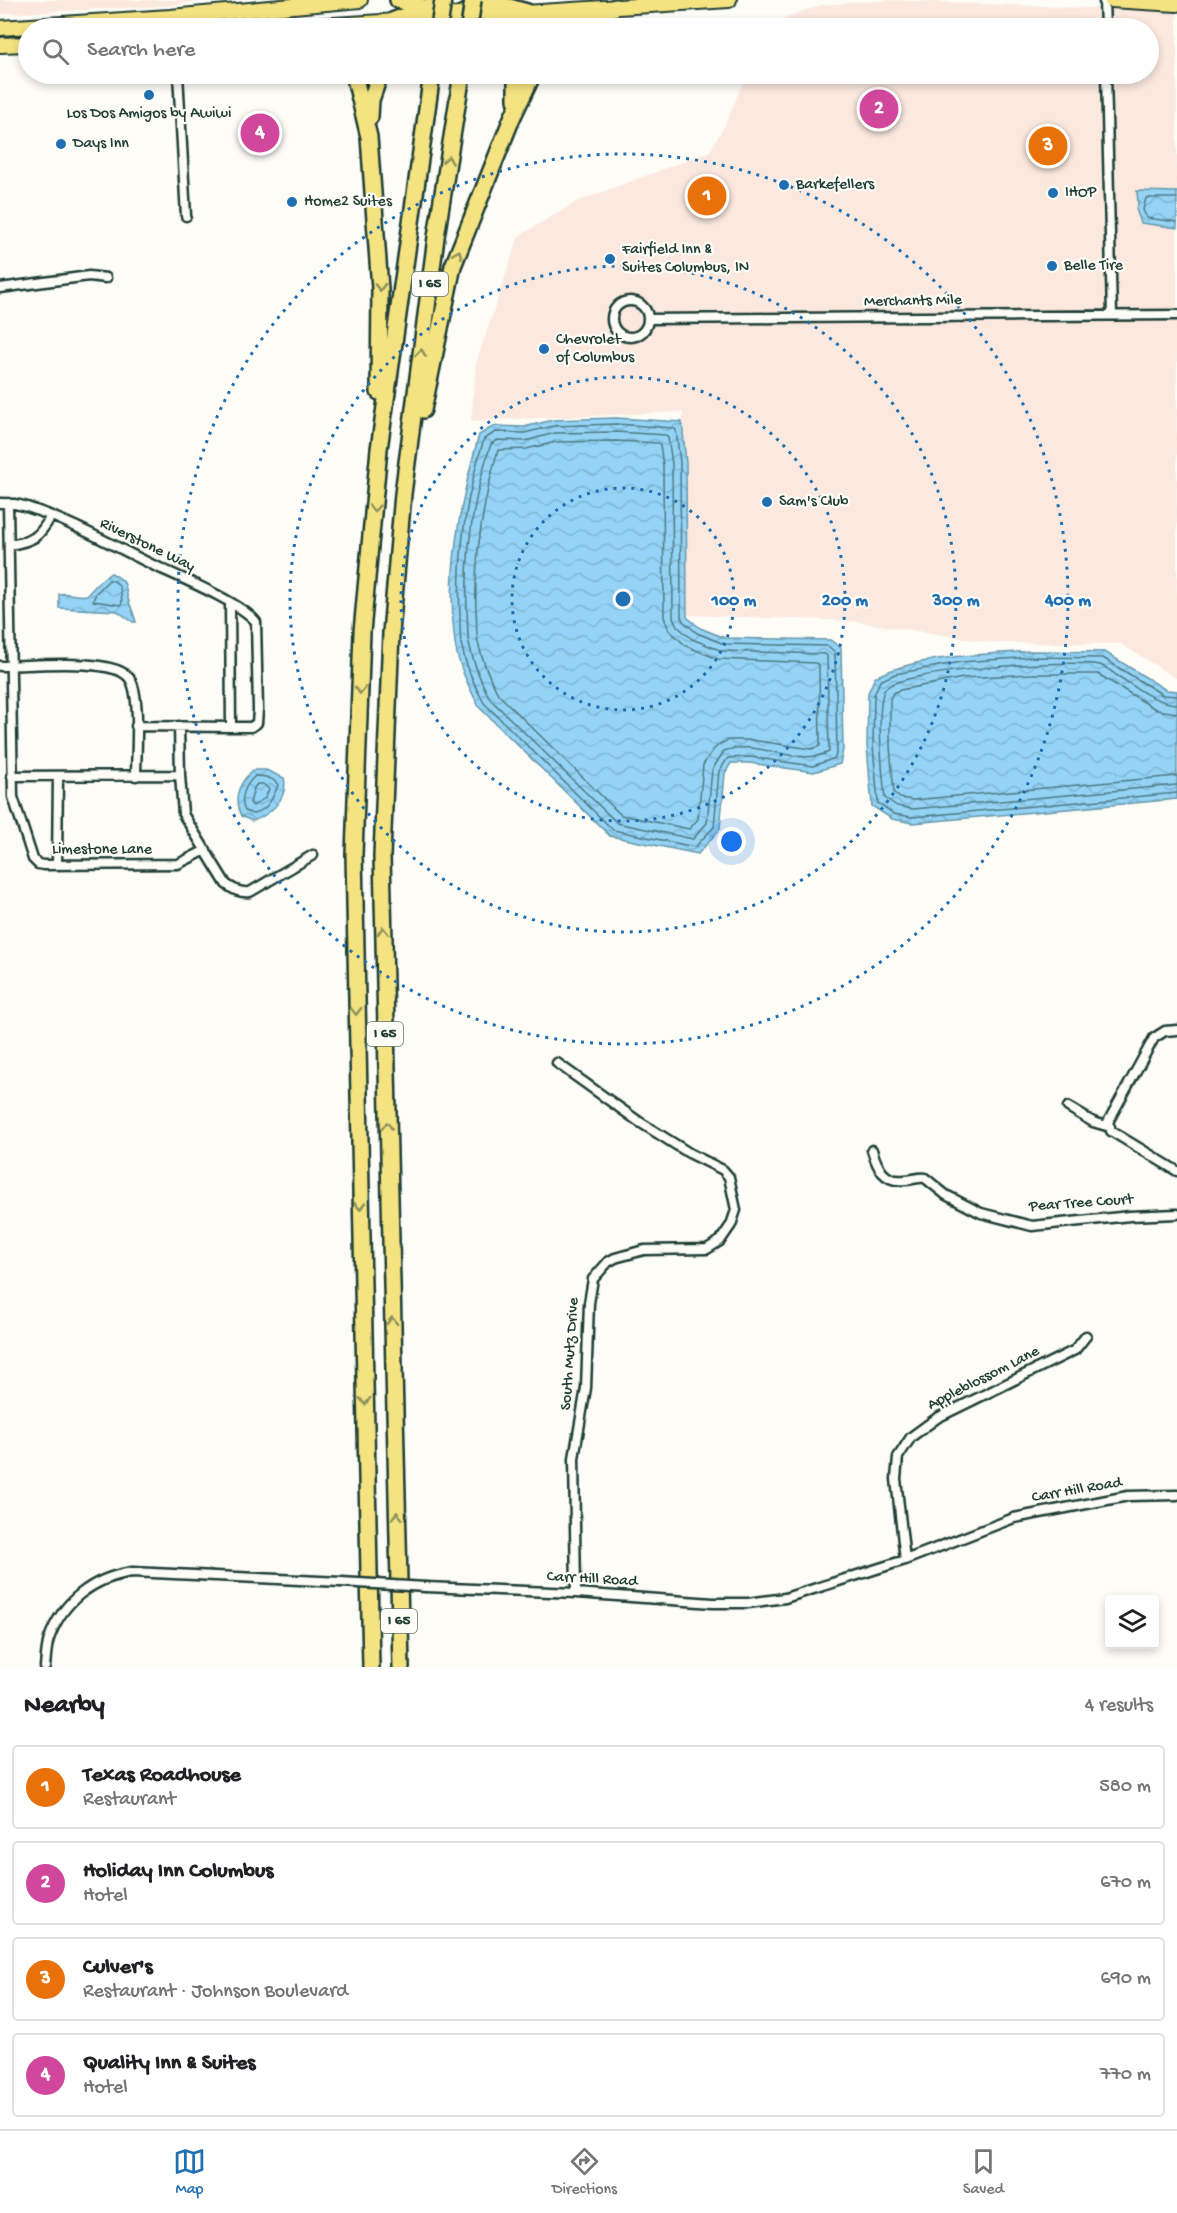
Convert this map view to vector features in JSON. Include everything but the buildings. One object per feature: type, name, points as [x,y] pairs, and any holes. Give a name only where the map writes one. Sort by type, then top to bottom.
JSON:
[{"type":"highway","points":[[204,18],[310,2],[360,0]]},
{"type":"highway","points":[[398,0],[459,18]]},
{"type":"highway","points":[[440,18],[443,0]]},
{"type":"highway","points":[[400,18],[448,0]]},
{"type":"highway","points":[[470,18],[473,0]]},
{"type":"highway","points":[[439,18],[729,0]]},
{"type":"highway","points":[[1111,0],[1177,4]]},
{"type":"highway","points":[[455,17],[491,1],[527,12]]},
{"type":"highway","points":[[580,18],[616,7]]},
{"type":"highway","points":[[0,28],[18,27]]},
{"type":"highway","points":[[0,45],[18,44]]},
{"type":"highway","points":[[356,84],[369,136]]},
{"type":"highway","points":[[377,84],[371,100],[369,136],[380,289],[379,449]]},
{"type":"highway","name":"I 65","points":[[371,1667],[354,855],[362,632],[379,449],[431,84]]},
{"type":"highway","name":"I 65","points":[[401,1667],[382,856],[391,633],[403,495],[436,237],[460,84]]},
{"type":"highway","points":[[512,118],[517,84]]},
{"type":"highway","points":[[403,495],[410,476],[453,266],[527,84]]},
{"type":"street","points":[[1104,0],[1105,18]]},
{"type":"street","points":[[179,84],[186,216]]},
{"type":"street","points":[[1106,84],[1112,315]]},
{"type":"street","points":[[0,288],[89,276],[106,278]]},
{"type":"street","points":[[632,302],[644,308],[648,319],[648,325],[641,334],[630,337],[615,329],[612,317],[622,303],[632,302]]},
{"type":"street","name":"Merchants Mile","points":[[648,319],[1177,315]]},
{"type":"street","name":"Riverstone Way","points":[[4,503],[28,507],[51,516],[231,603],[251,615],[256,622],[258,710],[256,723],[251,727],[231,727]]},
{"type":"street","name":"Limestone Lane","points":[[4,503],[9,545],[13,797],[33,859],[43,866],[178,864],[206,850]]},
{"type":"street","points":[[9,545],[35,538],[51,516]]},
{"type":"street","points":[[136,726],[231,727],[231,603]]},
{"type":"street","points":[[0,666],[72,664],[105,666],[125,674],[130,679],[135,693],[136,776]]},
{"type":"street","points":[[179,726],[183,814],[226,884],[242,892],[250,892],[313,855]]},
{"type":"street","points":[[12,776],[180,775]]},
{"type":"street","points":[[57,866],[58,776]]},
{"type":"street","points":[[1177,1030],[1165,1031],[1154,1038],[1108,1122],[1111,1131],[1177,1171]]},
{"type":"street","name":"South Mutz Drive","points":[[557,1063],[638,1121],[689,1153],[723,1170],[729,1177],[736,1210],[731,1225],[720,1241],[707,1249],[644,1250],[608,1262],[594,1279],[589,1303],[586,1388],[574,1458],[576,1593]]},
{"type":"street","points":[[1068,1107],[1093,1122],[1110,1127]]},
{"type":"street","name":"Pear Tree Court","points":[[872,1150],[878,1168],[890,1178],[898,1181],[926,1178],[946,1196],[981,1213],[1032,1226],[1130,1216],[1177,1214]]},
{"type":"street","name":"Appleblossom Lane","points":[[905,1560],[896,1479],[898,1457],[911,1437],[937,1418],[1075,1350],[1086,1336]]},
{"type":"street","name":"Carr Hill Road","points":[[45,1667],[48,1641],[62,1612],[82,1591],[111,1575],[132,1572],[748,1603],[785,1598],[905,1560],[1014,1518],[1128,1496],[1177,1495]]},
{"type":"shaded area","points":[[0,0],[208,0],[165,6],[0,14]]},
{"type":"shaded area","points":[[887,0],[1115,9],[1116,0],[1177,0],[1177,679],[1121,644],[995,643],[852,621],[688,615],[683,412],[471,421],[476,363],[519,236],[576,202],[709,152],[725,125],[743,84],[1159,84],[1159,18],[784,18],[821,5]]},
{"type":"water","points":[[1137,191],[1177,192],[1177,228],[1141,223],[1136,209]]},
{"type":"water","points":[[616,418],[682,422],[686,463],[687,617],[700,628],[725,638],[830,640],[841,648],[843,750],[840,764],[814,772],[749,763],[731,763],[725,773],[720,829],[698,854],[610,836],[479,707],[464,676],[456,651],[452,590],[456,538],[479,435],[494,426],[524,427],[553,420]]},
{"type":"water","points":[[111,573],[125,585],[136,622],[117,611],[59,608],[59,594],[87,595]]},
{"type":"water","points":[[1031,651],[1105,652],[1166,690],[1177,691],[1177,799],[913,823],[892,819],[872,806],[867,746],[868,693],[875,677],[931,660]]},
{"type":"water","points":[[253,770],[266,770],[284,778],[285,785],[281,799],[276,805],[265,815],[252,821],[241,816],[237,797],[244,780]]},
{"type":"place","name":"Los Dos Amigos by Awiwi","points":[[149,95]]},
{"type":"place","name":"Holiday Inn Columbus","points":[[879,109]]},
{"type":"place","name":"Quality Inn & Suites","points":[[260,133]]},
{"type":"place","name":"Days Inn","points":[[61,144]]},
{"type":"place","name":"Culver's","points":[[1048,146]]},
{"type":"place","name":"Barkefellers","points":[[784,185]]},
{"type":"place","name":"IHOP","points":[[1053,193]]},
{"type":"place","name":"Texas Roadhouse","points":[[707,196]]},
{"type":"place","name":"Home2 Suites","points":[[292,202]]},
{"type":"place","name":"Fairfield Inn & Suites Columbus, IN","points":[[610,259]]},
{"type":"place","name":"Belle Tire","points":[[1052,266]]},
{"type":"place","name":"Chevrolet of Columbus","points":[[544,349]]},
{"type":"place","name":"Sam's Club","points":[[767,502]]}]
